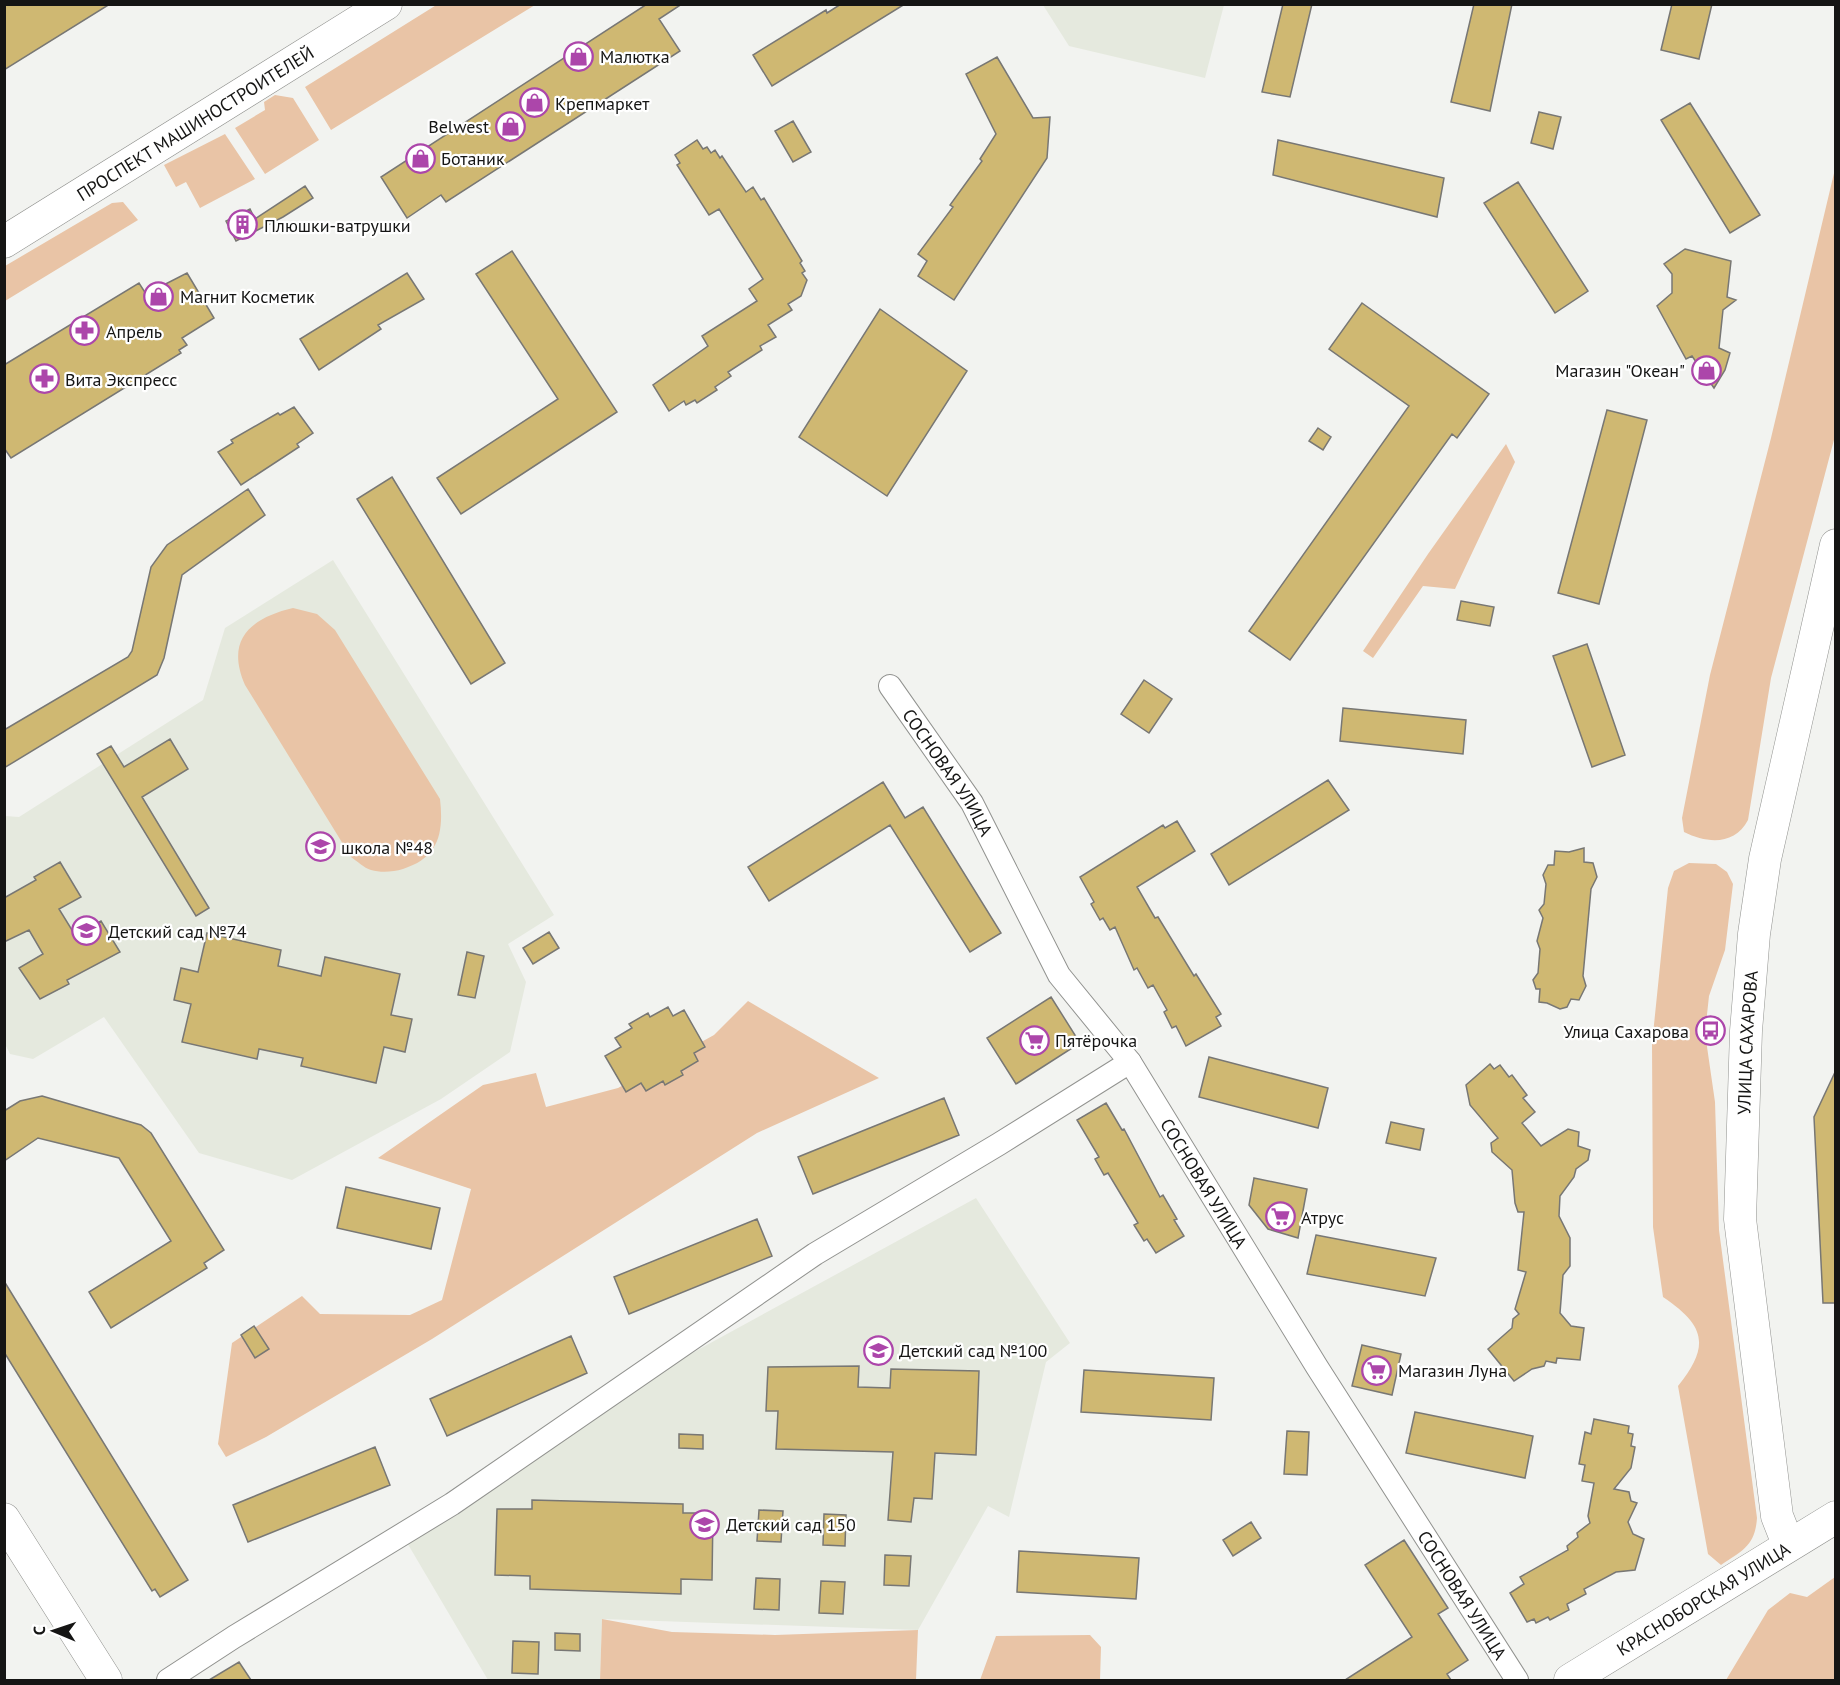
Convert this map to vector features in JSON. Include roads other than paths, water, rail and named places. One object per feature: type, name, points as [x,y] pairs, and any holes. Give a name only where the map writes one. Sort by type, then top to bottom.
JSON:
[{"type":"street","name":"ПРОСПЕКТ МАШИНОСТРОИТЕЛЕЙ","points":[[4,242],[386,4]]},
{"type":"street","name":"УЛИЦА САХАРОВА","points":[[1788,1544],[1777,1516],[1740,1220],[1746,1031],[1754,934],[1765,859],[1836,545]]},
{"type":"street","name":"СОСНОВАЯ УЛИЦА","points":[[890,686],[972,803],[1059,975],[1130,1062],[1317,1367],[1516,1680]]},
{"type":"street","points":[[168,1680],[452,1504],[815,1254],[999,1144],[1130,1062]]},
{"type":"street","name":"КРАСНОБОРСКАЯ УЛИЦА","points":[[1570,1680],[1836,1516]]},
{"type":"street","points":[[4,1519],[106,1680]]},
{"type":"place","name":"Малютка","points":[[579,56]]},
{"type":"place","name":"Крепмаркет","points":[[534,103]]},
{"type":"place","name":"Belwest","points":[[510,126]]},
{"type":"place","name":"Ботаник","points":[[420,158]]},
{"type":"place","name":"Плюшки-ватрушки","points":[[243,225]]},
{"type":"place","name":"Магнит Косметик","points":[[159,296]]},
{"type":"place","name":"Апрель","points":[[85,331]]},
{"type":"place","name":"Магазин \"Океан\"","points":[[1706,370]]},
{"type":"place","name":"Вита Экспресс","points":[[44,379]]},
{"type":"place","name":"школа №48","points":[[320,847]]},
{"type":"place","name":"Детский сад №74","points":[[87,931]]},
{"type":"place","name":"Улица Сахарова","points":[[1710,1031]]},
{"type":"place","name":"Пятёрочка","points":[[1034,1040]]},
{"type":"place","name":"Атрус","points":[[1280,1217]]},
{"type":"place","name":"Детский сад №100","points":[[878,1350]]},
{"type":"place","name":"Магазин Луна","points":[[1377,1370]]},
{"type":"place","name":"Детский сад 150","points":[[705,1524]]}]
